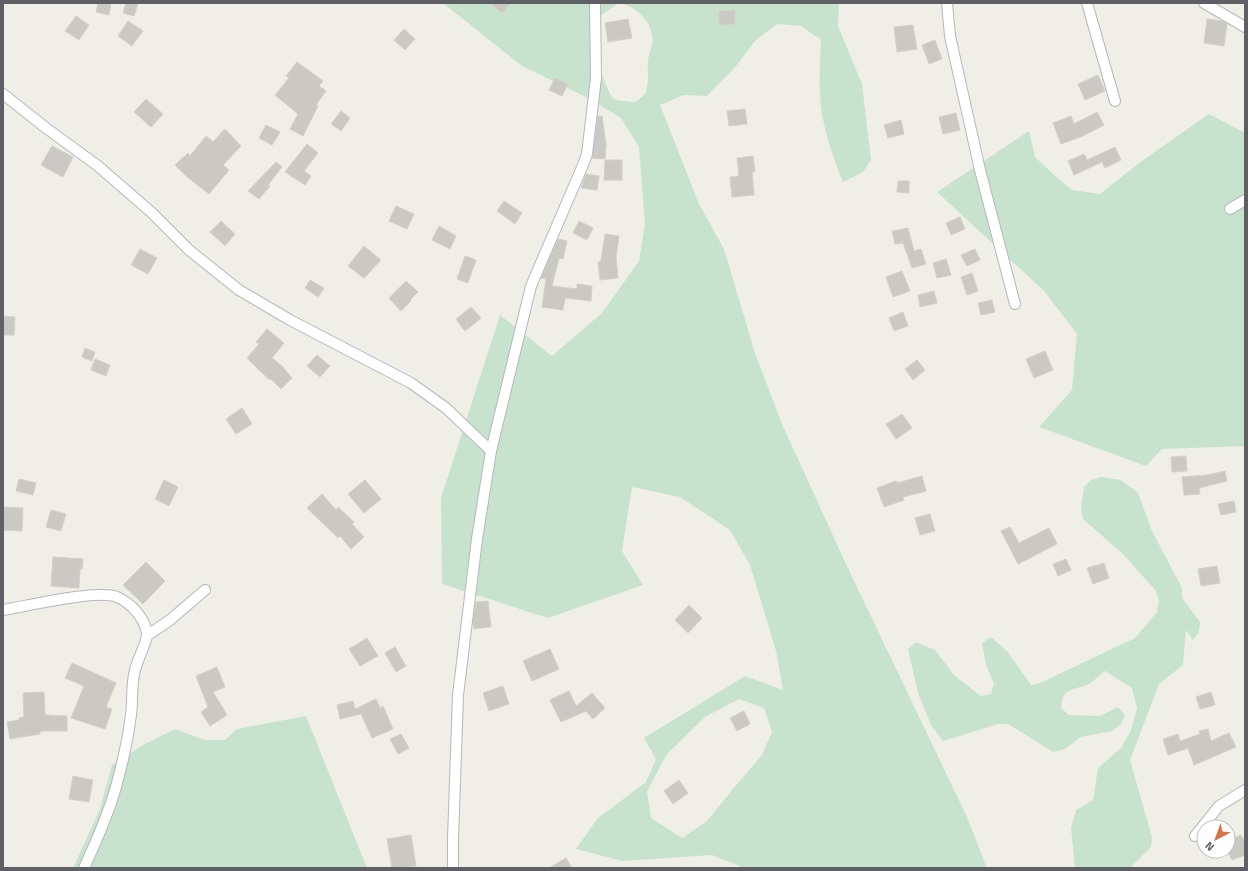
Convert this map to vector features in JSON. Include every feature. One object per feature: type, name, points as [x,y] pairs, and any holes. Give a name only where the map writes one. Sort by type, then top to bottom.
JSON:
[{"type":"street","points":[[453,868],[458,695],[477,539],[491,451],[531,286],[587,154],[596,78],[595,3]]},
{"type":"street","points":[[947,3],[950,36],[980,170],[1015,304]]},
{"type":"street","points":[[1087,3],[1115,101]]},
{"type":"street","points":[[1204,3],[1245,27]]},
{"type":"street","points":[[3,94],[98,166],[151,212],[189,250],[239,290],[290,320],[412,383],[446,408],[491,451]]},
{"type":"street","points":[[1230,209],[1245,200]]},
{"type":"street","points":[[84,868],[98,837],[117,785],[131,714],[134,671],[138,656],[148,635],[170,620],[205,590]]},
{"type":"street","points":[[3,610],[84,596],[109,595],[124,601],[137,612],[145,624],[148,635]]},
{"type":"street","points":[[1195,836],[1219,806],[1245,790]]},
{"type":"green space","points":[[443,3],[618,3],[839,3],[838,26],[862,84],[871,160],[863,172],[843,182],[836,165],[822,114],[820,87],[821,40],[801,26],[777,24],[756,40],[736,66],[707,96],[684,95],[660,105],[699,204],[724,249],[755,353],[782,424],[845,562],[967,817],[987,868],[744,868],[712,855],[622,861],[576,849],[597,819],[646,782],[656,759],[644,738],[745,676],[783,690],[776,651],[750,565],[730,530],[680,497],[632,487],[622,551],[643,585],[548,618],[442,584],[441,498],[500,315],[552,356],[602,313],[639,261],[645,224],[639,147],[621,118],[590,99],[522,66]],"holes":[[[618,3],[632,8],[644,17],[651,29],[652,36],[652,44],[648,60],[648,84],[646,93],[637,101],[632,102],[616,100],[612,97],[607,88],[593,50],[594,24],[601,16]],[[739,699],[764,708],[772,732],[762,755],[706,822],[682,838],[651,818],[647,791],[667,754],[705,717]]]},
{"type":"green space","points":[[1209,114],[1245,133],[1245,446],[1162,449],[1146,466],[1039,427],[1072,390],[1077,334],[1044,291],[937,192],[1029,131],[1035,157],[1053,174],[1072,190],[1100,194],[1139,163]]},
{"type":"green space","points":[[1101,477],[1121,480],[1138,493],[1152,531],[1182,588],[1182,598],[1200,622],[1199,632],[1193,640],[1186,630],[1183,665],[1159,684],[1130,760],[1152,837],[1151,847],[1130,868],[1075,868],[1071,828],[1076,810],[1093,800],[1098,768],[1121,748],[1131,730],[1137,708],[1132,688],[1105,671],[1087,685],[1072,689],[1066,693],[1062,701],[1061,708],[1069,715],[1100,716],[1118,707],[1125,715],[1121,724],[1112,731],[1081,737],[1065,749],[1053,752],[1008,724],[998,724],[943,741],[931,725],[918,693],[908,649],[916,642],[935,650],[955,676],[981,696],[991,694],[994,684],[986,665],[982,643],[991,637],[1007,651],[1031,685],[1040,683],[1135,638],[1157,612],[1159,601],[1156,591],[1123,554],[1083,519],[1081,509],[1084,487],[1091,480]]},
{"type":"green space","points":[[306,716],[367,868],[73,868],[100,809],[112,765],[143,745],[175,729],[205,740],[225,740],[237,729]]},
{"type":"building","points":[[98,3],[111,3],[109,15],[96,12]]},
{"type":"building","points":[[126,3],[138,3],[134,16],[123,13]]},
{"type":"building","points":[[490,3],[511,3],[502,13]]},
{"type":"building","points":[[735,10],[735,24],[719,25],[719,11]]},
{"type":"building","points":[[76,16],[89,25],[79,40],[65,31]]},
{"type":"building","points":[[628,19],[632,38],[608,42],[605,23]]},
{"type":"building","points":[[1207,19],[1222,21],[1227,24],[1224,46],[1204,43]]},
{"type":"building","points":[[128,21],[143,31],[132,46],[118,36]]},
{"type":"building","points":[[913,25],[917,49],[897,52],[894,27]]},
{"type":"building","points":[[404,29],[415,39],[405,50],[394,40]]},
{"type":"building","points":[[935,40],[942,59],[929,64],[922,45]]},
{"type":"building","points":[[297,62],[323,81],[319,86],[326,91],[316,105],[318,106],[303,136],[290,129],[298,114],[275,95],[289,78],[286,76]]},
{"type":"building","points":[[1098,75],[1105,91],[1085,100],[1078,84]]},
{"type":"building","points":[[555,78],[568,84],[562,96],[549,90]]},
{"type":"building","points":[[146,99],[163,114],[151,127],[134,112]]},
{"type":"building","points":[[745,109],[747,124],[729,126],[727,111]]},
{"type":"building","points":[[341,111],[350,118],[341,131],[331,124]]},
{"type":"building","points":[[1097,112],[1104,125],[1083,136],[1061,144],[1053,123],[1071,116],[1074,124]]},
{"type":"building","points":[[956,113],[960,130],[943,134],[939,117]]},
{"type":"building","points":[[598,116],[602,116],[606,145],[605,159],[592,158]]},
{"type":"building","points":[[901,120],[904,134],[888,138],[884,125]]},
{"type":"building","points":[[266,125],[280,132],[272,145],[259,138]]},
{"type":"building","points":[[225,129],[241,146],[223,165],[229,170],[209,194],[186,176],[175,165],[188,153],[190,156],[206,136],[213,142]]},
{"type":"building","points":[[307,144],[318,153],[304,171],[311,176],[305,185],[285,172]]},
{"type":"building","points":[[52,146],[73,157],[63,177],[41,165]]},
{"type":"building","points":[[1115,147],[1121,160],[1105,168],[1102,162],[1074,175],[1068,161],[1084,154],[1087,160]]},
{"type":"building","points":[[753,156],[755,172],[752,172],[754,195],[732,197],[730,177],[739,176],[737,158]]},
{"type":"building","points":[[605,160],[622,160],[622,180],[604,180]]},
{"type":"building","points":[[276,162],[282,167],[268,185],[270,186],[259,199],[248,191]]},
{"type":"building","points":[[586,174],[599,176],[597,190],[581,188]]},
{"type":"building","points":[[898,181],[909,181],[909,193],[897,192]]},
{"type":"building","points":[[504,201],[522,213],[515,224],[497,211]]},
{"type":"building","points":[[396,206],[414,214],[407,229],[389,221]]},
{"type":"building","points":[[960,217],[965,229],[951,235],[946,223]]},
{"type":"building","points":[[221,221],[235,234],[225,246],[210,232]]},
{"type":"building","points":[[579,221],[593,228],[587,240],[573,233]]},
{"type":"building","points":[[439,226],[456,236],[450,249],[432,240]]},
{"type":"building","points":[[908,228],[914,251],[921,249],[926,264],[912,268],[903,243],[895,244],[892,231]]},
{"type":"building","points":[[605,234],[619,236],[616,257],[618,278],[600,280],[598,262],[601,261]]},
{"type":"building","points":[[558,239],[567,241],[563,259],[559,258],[552,286],[577,289],[577,284],[592,286],[591,301],[565,298],[563,310],[542,307],[546,279],[541,278]]},
{"type":"building","points":[[364,246],[381,260],[364,278],[348,266]]},
{"type":"building","points":[[140,249],[157,258],[148,274],[131,265]]},
{"type":"building","points":[[975,249],[980,260],[967,266],[961,255]]},
{"type":"building","points":[[465,256],[476,260],[468,283],[457,279]]},
{"type":"building","points":[[946,259],[951,275],[937,278],[933,263]]},
{"type":"building","points":[[902,271],[910,291],[893,297],[886,277]]},
{"type":"building","points":[[972,273],[978,291],[967,295],[961,277]]},
{"type":"building","points":[[310,280],[324,288],[318,297],[305,288]]},
{"type":"building","points":[[406,281],[418,292],[401,311],[389,298]]},
{"type":"building","points":[[934,291],[937,303],[920,307],[918,295]]},
{"type":"building","points":[[992,300],[995,312],[981,315],[978,303]]},
{"type":"building","points":[[471,307],[481,318],[465,331],[456,319]]},
{"type":"building","points":[[903,312],[908,326],[894,331],[889,318]]},
{"type":"building","points":[[4,316],[15,317],[14,335],[3,335]]},
{"type":"building","points":[[267,329],[284,343],[272,358],[282,366],[292,378],[281,389],[247,358],[259,344],[256,342]]},
{"type":"building","points":[[85,348],[95,352],[92,361],[82,357]]},
{"type":"building","points":[[1045,351],[1053,370],[1034,378],[1026,359]]},
{"type":"building","points":[[317,355],[330,366],[320,377],[307,366]]},
{"type":"building","points":[[95,359],[110,365],[106,376],[91,370]]},
{"type":"building","points":[[917,360],[925,370],[913,380],[905,369]]},
{"type":"building","points":[[242,408],[252,424],[236,434],[226,419]]},
{"type":"building","points":[[902,414],[912,428],[896,439],[886,424]]},
{"type":"building","points":[[1186,456],[1187,471],[1172,472],[1171,457]]},
{"type":"building","points":[[1225,471],[1227,481],[1199,488],[1200,494],[1184,495],[1182,477],[1207,475]]},
{"type":"building","points":[[922,476],[926,491],[903,497],[904,500],[884,507],[877,488],[896,481],[897,483]]},
{"type":"building","points":[[19,479],[36,483],[33,495],[16,491]]},
{"type":"building","points":[[164,480],[178,487],[169,506],[155,499]]},
{"type":"building","points":[[365,480],[381,499],[364,513],[348,494]]},
{"type":"building","points":[[322,494],[336,510],[338,507],[354,522],[352,524],[364,537],[351,549],[340,536],[338,538],[307,508]]},
{"type":"building","points":[[1234,501],[1236,512],[1221,515],[1218,504]]},
{"type":"building","points":[[3,507],[23,508],[22,531],[3,530]]},
{"type":"building","points":[[51,510],[66,514],[61,531],[46,527]]},
{"type":"building","points":[[930,514],[935,531],[920,535],[915,518]]},
{"type":"building","points":[[1010,527],[1019,543],[1049,528],[1057,544],[1018,564],[1001,531]]},
{"type":"building","points":[[53,557],[83,559],[82,569],[80,569],[79,588],[51,586]]},
{"type":"building","points":[[1066,559],[1071,570],[1058,576],[1053,564]]},
{"type":"building","points":[[146,562],[165,581],[143,604],[123,585]]},
{"type":"building","points":[[1104,563],[1109,578],[1093,584],[1087,568]]},
{"type":"building","points":[[1217,566],[1220,583],[1201,586],[1198,569]]},
{"type":"building","points":[[488,601],[491,627],[474,629],[473,622],[476,602]]},
{"type":"building","points":[[689,605],[702,618],[688,633],[675,620]]},
{"type":"building","points":[[367,638],[378,656],[360,666],[349,649]]},
{"type":"building","points":[[395,647],[406,666],[396,672],[385,653]]},
{"type":"building","points":[[550,649],[559,669],[532,681],[523,661]]},
{"type":"building","points":[[72,663],[116,683],[106,707],[112,709],[105,729],[71,718],[84,686],[65,678]]},
{"type":"building","points":[[217,667],[225,687],[213,692],[227,715],[210,726],[201,712],[208,707],[196,676]]},
{"type":"building","points":[[503,686],[509,704],[489,711],[483,693]]},
{"type":"building","points":[[569,691],[576,706],[592,693],[605,708],[593,719],[586,711],[561,722],[550,700]]},
{"type":"building","points":[[44,692],[45,715],[67,716],[67,731],[40,731],[40,734],[10,739],[7,722],[19,720],[19,718],[24,717],[23,693]]},
{"type":"building","points":[[1211,692],[1215,705],[1200,709],[1196,697]]},
{"type":"building","points":[[376,699],[380,708],[383,706],[393,729],[372,738],[361,714],[340,719],[337,705],[353,701],[355,709]]},
{"type":"building","points":[[744,711],[750,724],[737,731],[730,718]]},
{"type":"building","points":[[1208,729],[1211,741],[1229,733],[1236,747],[1194,765],[1188,748],[1168,755],[1163,739],[1178,734],[1180,741],[1200,734],[1199,731]]},
{"type":"building","points":[[401,734],[409,748],[398,754],[390,739]]},
{"type":"building","points":[[73,776],[93,780],[89,802],[69,799]]},
{"type":"building","points":[[679,780],[688,793],[673,804],[664,791]]},
{"type":"building","points":[[411,835],[416,866],[392,868],[387,839]]},
{"type":"building","points":[[1241,835],[1245,843],[1245,855],[1236,858],[1236,837]]},
{"type":"building","points":[[566,858],[572,868],[549,868]]}]
